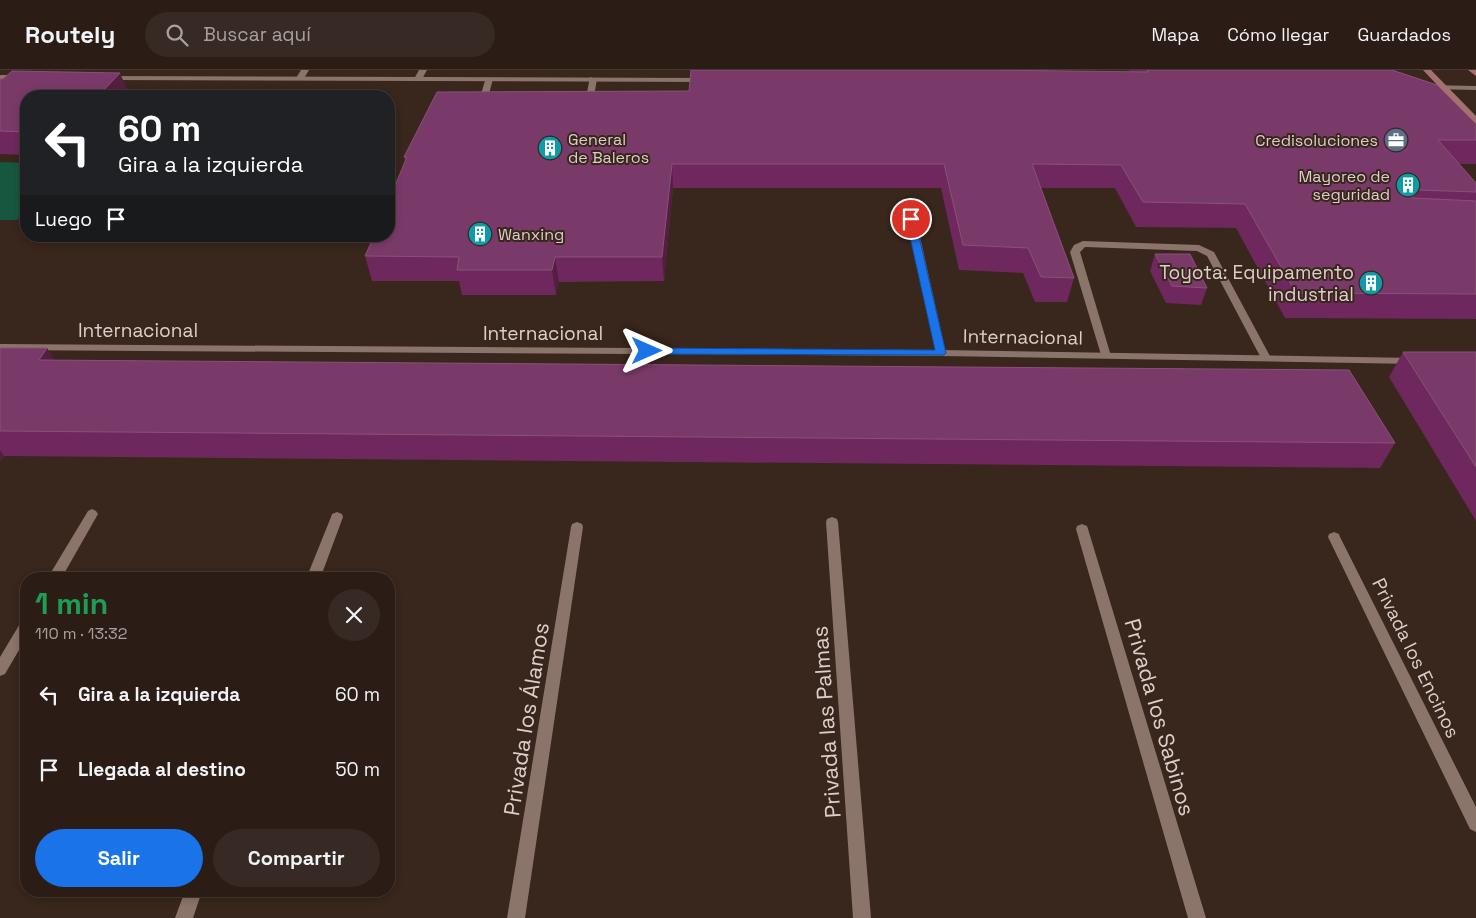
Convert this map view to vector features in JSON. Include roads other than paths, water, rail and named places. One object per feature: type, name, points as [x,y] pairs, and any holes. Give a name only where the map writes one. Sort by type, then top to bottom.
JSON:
[{"type":"main road","points":[[1427,70],[1476,121]]},
{"type":"main road","points":[[1472,70],[1476,74]]},
{"type":"street","points":[[300,78],[305,70]]},
{"type":"street","points":[[418,79],[423,70]]},
{"type":"street","points":[[0,77],[29,78]]},
{"type":"street","points":[[97,78],[712,80]]},
{"type":"street","points":[[488,79],[482,105],[483,108],[489,109]]},
{"type":"street","points":[[588,108],[593,79]]},
{"type":"street","points":[[1425,87],[1476,88]]},
{"type":"street","points":[[578,108],[598,108]]},
{"type":"street","points":[[911,219],[941,353]]},
{"type":"street","points":[[1106,356],[1075,252],[1077,247],[1083,244],[1199,248],[1207,251],[1211,254],[1266,358]]},
{"type":"street","name":"Internacional","points":[[0,346],[941,353],[1428,361]]},
{"type":"street","points":[[58,572],[92,514]]},
{"type":"street","points":[[316,572],[337,517]]},
{"type":"street","name":"Privada las Palmas","points":[[832,522],[862,918]]},
{"type":"street","name":"Privada los Álamos","points":[[516,918],[577,527]]},
{"type":"street","name":"Privada los Sabinos","points":[[1082,529],[1197,918]]},
{"type":"street","name":"Privada los Encinos","points":[[1334,537],[1476,824]]},
{"type":"street","points":[[0,670],[20,636]]},
{"type":"street","points":[[184,918],[192,897]]},
{"type":"place","name":"Credisoluciones","points":[[1396,140]]},
{"type":"place","name":"General de Baleros","points":[[550,148]]},
{"type":"place","name":"Mayoreo de seguridad","points":[[1408,185]]},
{"type":"place","name":"Wanxing","points":[[480,234]]},
{"type":"place","name":"Toyota: Equipamento industrial","points":[[1371,283]]}]
